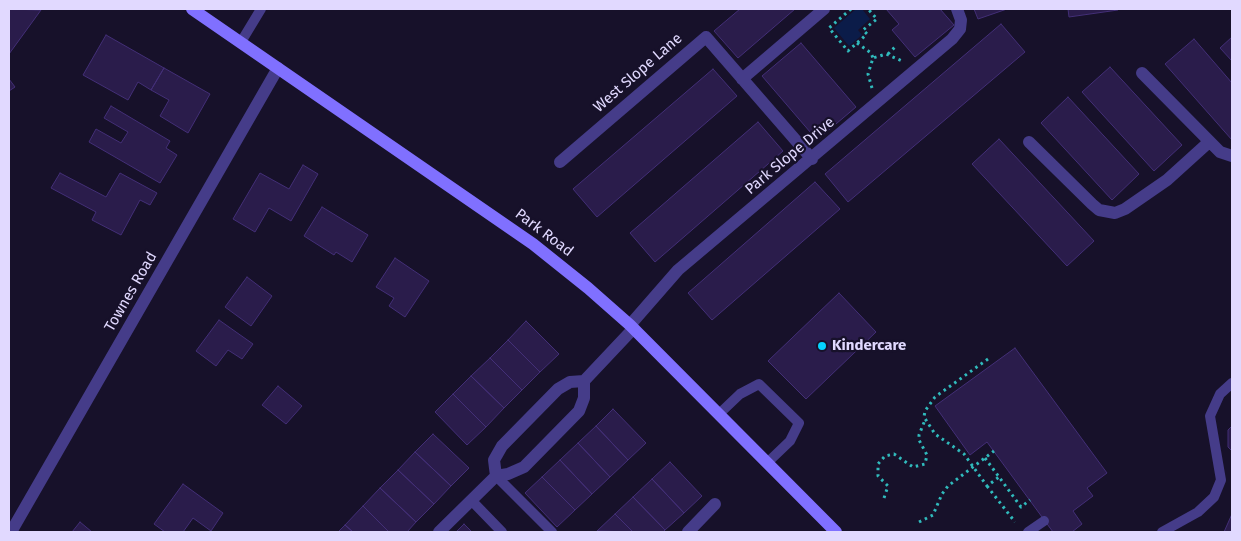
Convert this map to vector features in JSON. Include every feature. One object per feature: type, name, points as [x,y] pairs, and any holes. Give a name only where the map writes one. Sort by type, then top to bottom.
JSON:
[{"type":"main road","name":"Park Road","points":[[192,9],[534,244],[588,288],[631,327],[719,414],[832,531]]},
{"type":"street","points":[[742,79],[824,9]]},
{"type":"street","name":"Park Slope Drive","points":[[584,381],[678,270],[812,159],[952,39],[960,30],[961,20],[957,9]]},
{"type":"street","name":"West Slope Lane","points":[[560,162],[706,37],[812,159]]},
{"type":"street","name":"Townes Road","points":[[11,532],[278,68]]},
{"type":"street","points":[[1142,73],[1220,152],[1232,156]]},
{"type":"street","points":[[1030,142],[1092,204],[1102,211],[1114,213],[1125,209],[1166,180],[1210,142]]},
{"type":"street","points":[[439,532],[496,476],[524,468],[579,411],[584,398],[584,381],[570,382],[558,389],[502,446],[494,460],[496,476]]},
{"type":"street","points":[[688,532],[716,504]]},
{"type":"lane","points":[[241,42],[261,9]]},
{"type":"lane","points":[[1162,532],[1198,512],[1214,498],[1221,480],[1210,416],[1220,394],[1232,383]]},
{"type":"lane","points":[[719,414],[740,394],[759,384],[799,422],[790,440],[767,463]]},
{"type":"lane","points":[[496,476],[552,532]]},
{"type":"lane","points":[[471,500],[502,532]]},
{"type":"lane","points":[[1028,532],[1044,521]]},
{"type":"path","points":[[851,9],[828,28],[848,51],[868,34],[863,30],[877,18],[868,9]]},
{"type":"path","points":[[857,43],[871,53],[873,59],[868,74],[873,91]]},
{"type":"path","points":[[873,59],[887,54],[896,46]]},
{"type":"path","points":[[887,54],[897,58],[908,67]]},
{"type":"path","points":[[884,498],[888,486],[878,476],[878,464],[885,456],[894,454],[913,467],[925,464],[927,455],[919,440],[919,435],[925,420],[925,411],[936,397],[988,360]]},
{"type":"path","points":[[925,420],[935,434],[958,448],[1015,522]]},
{"type":"path","points":[[919,522],[933,515],[944,490],[994,451]]},
{"type":"path","points":[[985,458],[1021,507],[1030,500]]},
{"type":"path","points":[[987,486],[999,477]]},
{"type":"water","points":[[856,9],[862,9],[870,19],[858,30],[862,35],[849,46],[834,28]]},
{"type":"building","points":[[9,9],[41,10],[9,54]]},
{"type":"building","points":[[740,9],[795,9],[738,58],[714,31]]},
{"type":"building","points":[[886,9],[940,9],[954,25],[915,57],[892,30],[899,24]]},
{"type":"building","points":[[974,9],[1007,9],[978,19]]},
{"type":"building","points":[[1068,9],[1118,9],[1118,10],[1069,17]]},
{"type":"building","points":[[1001,24],[1025,52],[848,202],[825,174]]},
{"type":"building","points":[[106,35],[164,68],[151,90],[138,82],[128,100],[83,75]]},
{"type":"building","points":[[1232,37],[1232,61],[1220,48]]},
{"type":"building","points":[[1194,39],[1232,83],[1232,140],[1165,64]]},
{"type":"building","points":[[801,43],[856,107],[817,140],[762,76]]},
{"type":"building","points":[[1110,67],[1182,145],[1154,171],[1082,92]]},
{"type":"building","points":[[164,68],[210,94],[188,133],[160,116],[169,100],[151,90]]},
{"type":"building","points":[[713,69],[737,96],[597,217],[573,189]]},
{"type":"building","points":[[9,79],[15,87],[9,91]]},
{"type":"building","points":[[1068,97],[1139,174],[1112,200],[1041,123]]},
{"type":"building","points":[[111,106],[170,141],[166,148],[177,155],[160,183],[89,142],[96,129],[121,143],[128,132],[104,118]]},
{"type":"building","points":[[758,122],[783,151],[655,262],[630,233]]},
{"type":"building","points":[[999,139],[1094,241],[1067,266],[972,164]]},
{"type":"building","points":[[303,165],[318,174],[291,221],[269,208],[255,232],[233,219],[260,173],[289,189]]},
{"type":"building","points":[[60,173],[106,197],[120,173],[157,193],[150,205],[140,200],[121,235],[92,220],[96,212],[51,188]]},
{"type":"building","points":[[815,182],[840,209],[712,320],[688,293]]},
{"type":"building","points":[[322,207],[368,235],[352,262],[336,252],[334,255],[304,236]]},
{"type":"building","points":[[395,258],[429,281],[405,317],[389,306],[394,298],[376,287]]},
{"type":"building","points":[[247,277],[272,296],[251,326],[225,307]]},
{"type":"building","name":"Kindercare","points":[[839,293],[876,332],[806,399],[768,361]]},
{"type":"building","points":[[219,320],[253,344],[242,359],[228,350],[216,366],[196,351]]},
{"type":"building","points":[[526,321],[559,354],[540,372],[508,340]]},
{"type":"building","points":[[508,340],[540,372],[522,390],[490,358]]},
{"type":"building","points":[[1015,348],[1107,473],[1087,488],[1093,496],[1073,511],[1082,524],[1072,532],[1053,532],[987,442],[970,455],[935,406]]},
{"type":"building","points":[[490,358],[522,390],[504,408],[471,376]]},
{"type":"building","points":[[471,376],[504,408],[486,427],[453,394]]},
{"type":"building","points":[[278,386],[302,406],[286,424],[262,405]]},
{"type":"building","points":[[453,394],[486,427],[467,445],[435,412]]},
{"type":"building","points":[[613,409],[646,443],[628,460],[596,426]]},
{"type":"building","points":[[596,426],[628,460],[610,477],[578,443]]},
{"type":"building","points":[[1232,426],[1232,451],[1228,447],[1228,430]]},
{"type":"building","points":[[433,434],[469,468],[451,486],[415,452]]},
{"type":"building","points":[[578,443],[610,477],[592,494],[560,460]]},
{"type":"building","points":[[415,452],[451,486],[434,504],[398,470]]},
{"type":"building","points":[[560,460],[592,494],[575,510],[542,477]]},
{"type":"building","points":[[670,462],[702,496],[684,513],[652,479]]},
{"type":"building","points":[[398,470],[434,504],[416,522],[380,488]]},
{"type":"building","points":[[542,477],[575,510],[557,527],[525,493]]},
{"type":"building","points":[[652,479],[684,513],[665,530],[633,497]]},
{"type":"building","points":[[183,484],[223,513],[211,531],[193,518],[183,532],[165,532],[154,524]]},
{"type":"building","points":[[380,488],[416,522],[407,532],[389,532],[363,506]]},
{"type":"building","points":[[633,497],[665,530],[663,532],[633,532],[615,514]]},
{"type":"building","points":[[363,506],[389,532],[353,532],[345,525]]},
{"type":"building","points":[[615,514],[633,532],[597,531]]},
{"type":"building","points":[[1232,514],[1232,532],[1224,532]]},
{"type":"building","points":[[80,522],[92,532],[72,532]]},
{"type":"building","points":[[464,524],[472,532],[456,532]]},
{"type":"building","points":[[345,525],[353,532],[338,532]]},
{"type":"place","name":"Kindercare","points":[[822,346]]}]
